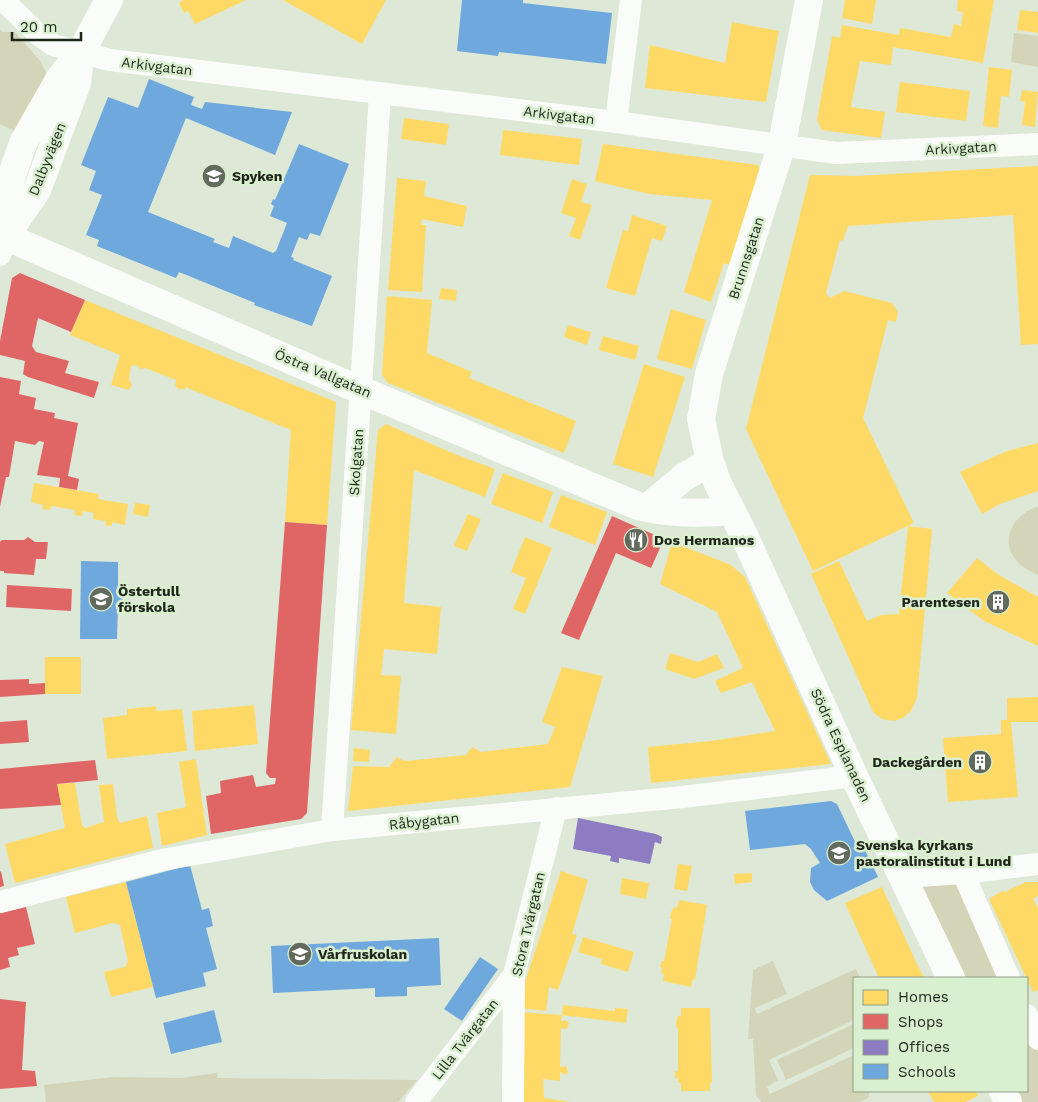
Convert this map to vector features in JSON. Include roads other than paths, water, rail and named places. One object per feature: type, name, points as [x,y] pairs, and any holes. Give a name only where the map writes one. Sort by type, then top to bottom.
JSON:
[{"type":"street","name":"Arkivgatan","points":[[3,0],[39,35],[52,44],[80,54],[110,60],[616,122],[836,153],[1038,144]]},
{"type":"street","name":"Dalbyvägen","points":[[2,241],[37,190],[77,83],[80,54],[108,0]]},
{"type":"street","points":[[616,122],[631,0]]},
{"type":"street","name":"Brunnsgatan","points":[[732,511],[718,484],[710,462],[701,419],[708,374],[782,144],[809,0]]},
{"type":"street","name":"Skolgatan","points":[[332,830],[380,94]]},
{"type":"street","name":"Östra Vallgatan","points":[[2,241],[647,508],[668,512],[702,514],[732,511]]},
{"type":"street","points":[[647,508],[684,477],[710,462]]},
{"type":"street","name":"Södra Esplanaden","points":[[732,511],[854,776],[951,977]]},
{"type":"street","name":"Råbygatan","points":[[0,902],[162,860],[332,830],[683,797],[854,776]]},
{"type":"street","name":"Stora Tvärgatan","points":[[513,1102],[514,975],[556,808]]},
{"type":"street","points":[[904,877],[963,874],[1038,864]]},
{"type":"street","points":[[963,874],[1009,977]]},
{"type":"street","name":"Lilla Tvärgatan","points":[[416,1102],[514,975]]},
{"type":"street","points":[[1028,1017],[1038,1039]]},
{"type":"place","name":"Spyken","points":[[214,176]]},
{"type":"place","name":"Dos Hermanos","points":[[636,540]]},
{"type":"place","name":"Östertull förskola","points":[[101,599]]},
{"type":"place","name":"Parentesen","points":[[998,602]]},
{"type":"place","name":"Dackegården","points":[[980,762]]},
{"type":"place","name":"Svenska kyrkans pastoralinstitut i Lund","points":[[839,853]]},
{"type":"place","name":"Vårfruskolan","points":[[300,954]]}]
